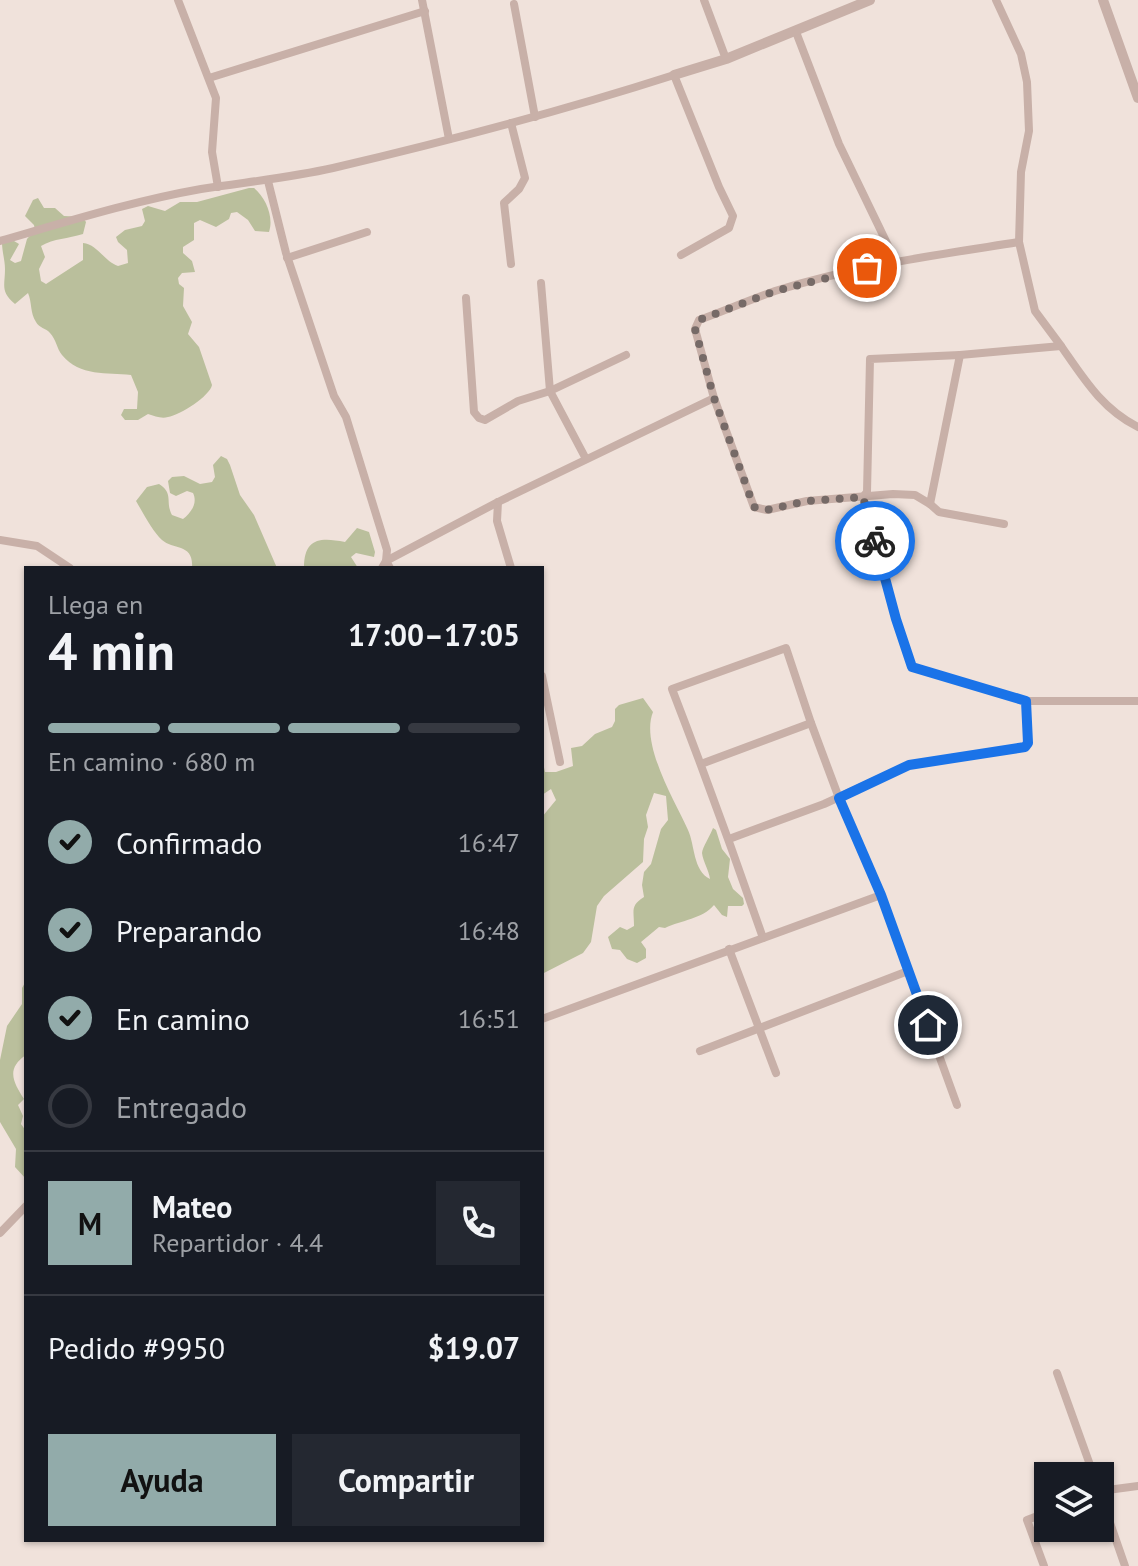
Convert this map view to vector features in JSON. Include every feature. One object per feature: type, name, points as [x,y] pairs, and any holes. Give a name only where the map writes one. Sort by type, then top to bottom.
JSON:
[{"type":"street","points":[[180,0],[216,98],[212,152],[218,187]]},
{"type":"street","points":[[422,0],[449,139]]},
{"type":"street","points":[[704,0],[726,59]]},
{"type":"street","points":[[0,241],[88,216],[218,187],[332,168],[535,117],[726,59],[870,0]]},
{"type":"street","points":[[996,0],[1021,54],[1027,82],[1029,131],[1021,172],[1019,242],[1035,311],[1089,387],[1117,416],[1138,427]]},
{"type":"street","points":[[1103,0],[1138,98]]},
{"type":"street","points":[[514,4],[535,117]]},
{"type":"street","points":[[209,78],[425,11]]},
{"type":"street","points":[[796,32],[839,144],[896,262]]},
{"type":"street","points":[[674,75],[733,216],[729,228],[681,255]]},
{"type":"street","points":[[511,123],[525,178],[519,189],[504,203],[511,264]]},
{"type":"street","points":[[268,181],[287,258],[334,396],[346,417],[387,550],[386,566]]},
{"type":"street","points":[[287,258],[367,232]]},
{"type":"street","points":[[934,485],[915,495],[807,501],[767,510],[754,507],[714,398],[695,329],[699,320],[775,291],[896,262],[1019,242]]},
{"type":"street","points":[[541,283],[550,391],[586,459]]},
{"type":"street","points":[[466,298],[475,416],[485,420],[518,401],[550,391],[626,355]]},
{"type":"street","points":[[863,497],[867,492],[870,359],[1061,346]]},
{"type":"street","points":[[930,504],[960,355]]},
{"type":"street","points":[[386,566],[498,502],[714,398]]},
{"type":"street","points":[[915,495],[939,512],[1004,524]]},
{"type":"street","points":[[863,497],[912,667],[1026,701],[1138,701]]},
{"type":"street","points":[[498,502],[497,521],[510,566]]},
{"type":"street","points":[[0,540],[37,546],[67,566]]},
{"type":"street","points":[[763,938],[672,689],[786,648],[839,798],[881,895],[957,1105]]},
{"type":"street","points":[[544,686],[560,762]]},
{"type":"street","points":[[729,839],[839,798],[909,765],[1025,747],[1028,743],[1026,701]]},
{"type":"street","points":[[701,764],[811,723]]},
{"type":"street","points":[[544,1018],[881,895]]},
{"type":"street","points":[[729,949],[776,1073]]},
{"type":"street","points":[[700,1051],[908,971]]},
{"type":"street","points":[[0,1233],[24,1208]]},
{"type":"street","points":[[1057,1373],[1089,1462]]},
{"type":"street","points":[[1114,1490],[1138,1486]]},
{"type":"street","points":[[1034,1517],[1027,1520],[1034,1539]]},
{"type":"street","points":[[1114,1533],[1125,1566]]},
{"type":"street","points":[[1035,1542],[1044,1566]]},
{"type":"green space","points":[[254,188],[265,202],[270,214],[269,232],[255,231],[248,220],[237,212],[231,213],[229,219],[216,227],[200,220],[194,223],[194,240],[183,247],[183,253],[192,261],[195,272],[182,273],[178,278],[184,288],[183,306],[192,322],[188,334],[199,347],[212,385],[200,399],[173,416],[163,418],[148,414],[138,420],[125,420],[121,415],[124,409],[137,409],[138,392],[131,375],[94,372],[69,362],[60,353],[52,335],[36,322],[28,293],[15,304],[5,292],[2,242],[19,244],[10,260],[15,263],[21,261],[27,239],[35,230],[25,216],[33,200],[38,198],[44,208],[55,208],[64,216],[82,217],[86,222],[83,234],[41,246],[45,257],[39,269],[41,281],[46,284],[83,260],[83,243],[92,246],[118,266],[128,263],[127,250],[116,237],[125,230],[142,226],[145,221],[142,209],[148,206],[165,211],[180,202],[197,202]]},
{"type":"green space","points":[[221,456],[227,459],[240,495],[254,515],[276,566],[192,566],[190,554],[162,540],[151,527],[136,501],[147,487],[159,484],[164,487],[172,515],[183,519],[193,508],[193,493],[187,491],[176,496],[170,493],[168,481],[172,477],[184,476],[200,484],[212,482],[215,477],[213,465]]},
{"type":"green space","points":[[357,528],[369,532],[374,557],[356,553],[351,557],[357,566],[304,566],[307,551],[315,542],[345,542]]},
{"type":"green space","points":[[643,698],[653,712],[650,725],[655,756],[688,830],[700,870],[710,879],[702,853],[713,828],[730,859],[728,877],[744,904],[728,906],[727,917],[714,905],[698,916],[665,928],[659,927],[641,942],[646,949],[646,958],[637,963],[627,959],[620,950],[612,949],[608,937],[620,927],[627,930],[634,926],[635,906],[644,897],[644,872],[651,864],[661,829],[668,820],[666,796],[654,793],[646,815],[648,827],[643,862],[597,906],[591,942],[583,953],[544,973],[544,815],[556,800],[551,789],[544,794],[544,767],[545,772],[556,772],[573,766],[571,748],[582,746],[595,734],[612,727],[615,709]]},
{"type":"green space","points":[[24,984],[24,1056],[15,1066],[13,1076],[24,1099],[18,1105],[23,1116],[24,1177],[15,1167],[16,1149],[0,1122],[0,1060],[7,1026],[22,1004]]},
{"type":"way so far","points":[[867,268],[775,291],[699,320],[695,329],[714,398],[754,507],[767,510],[807,501],[863,497],[875,541]]},
{"type":"route","points":[[875,541],[912,667],[1026,701],[1028,743],[1025,747],[909,765],[839,798],[881,895],[928,1025]]}]
